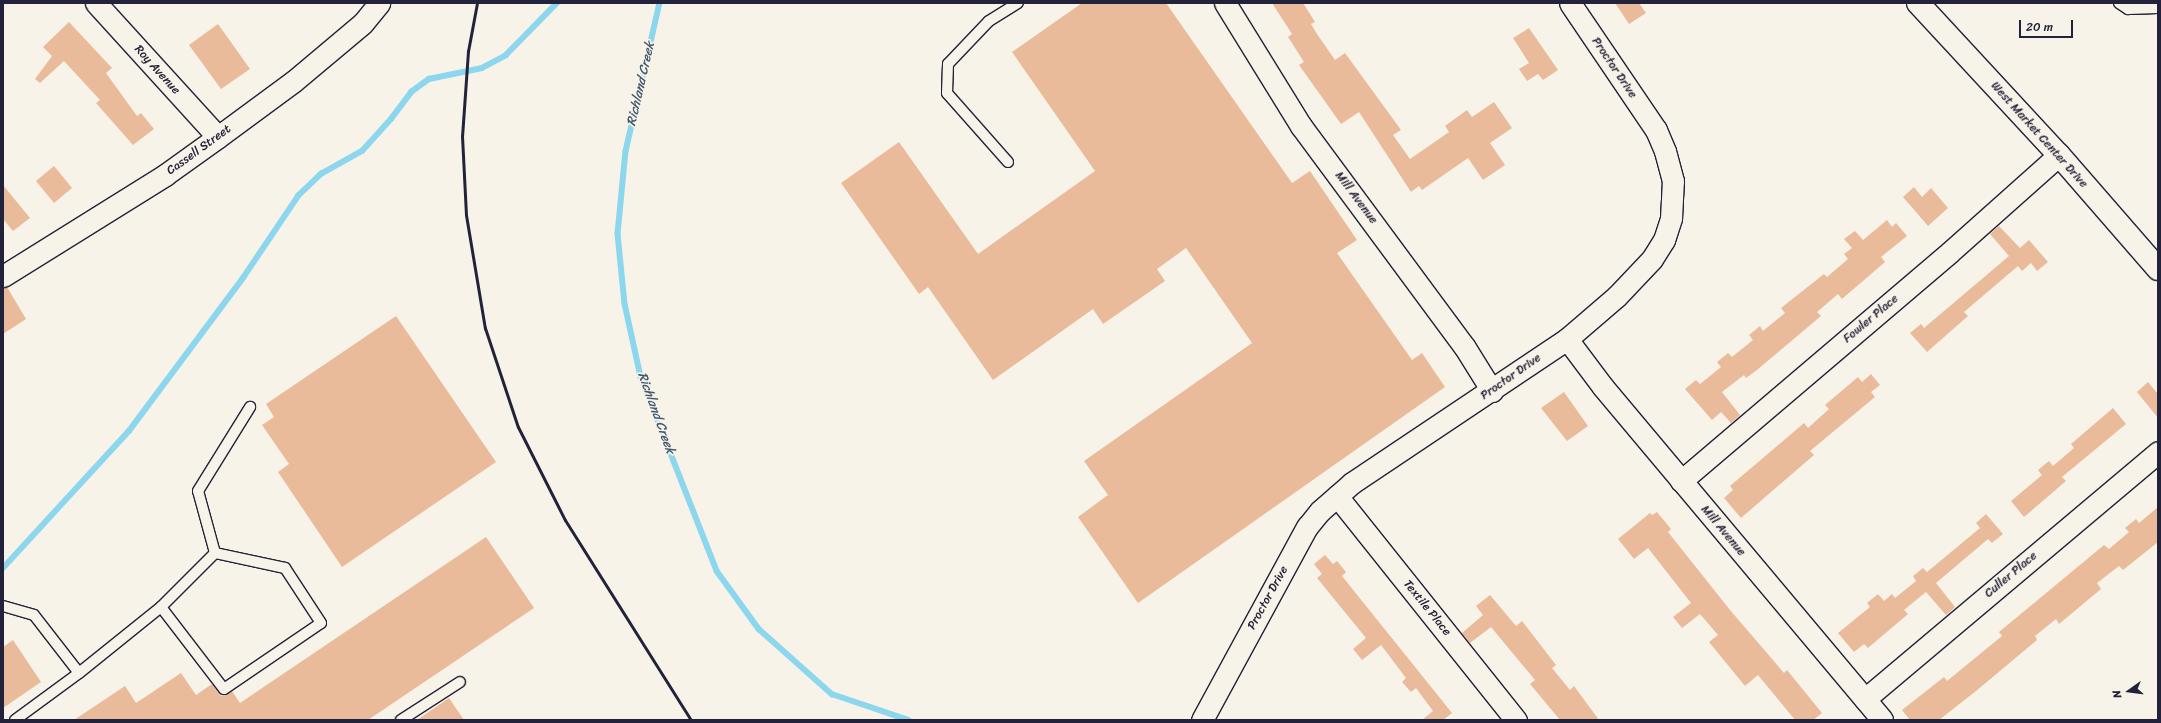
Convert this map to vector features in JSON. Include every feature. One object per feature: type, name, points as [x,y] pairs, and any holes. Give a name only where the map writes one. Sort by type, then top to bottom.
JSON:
[{"type":"main road","name":"West Market Center Drive","points":[[1918,3],[2059,155],[2158,269]]},
{"type":"street","name":"Roy Avenue","points":[[96,3],[218,137]]},
{"type":"street","name":"Cassell Street","points":[[3,276],[165,175],[218,137],[294,81],[363,23],[379,3]]},
{"type":"street","name":"Mill Avenue","points":[[1225,3],[1301,126],[1460,340],[1492,391]]},
{"type":"street","name":"Proctor Drive","points":[[1202,720],[1306,527],[1352,483],[1492,391],[1567,339],[1617,296],[1652,259],[1664,240],[1671,218],[1673,181],[1656,130],[1570,3]]},
{"type":"street","name":"Fowler Place","points":[[1681,481],[1950,252],[2059,155]]},
{"type":"street","name":"Mill Avenue","points":[[1567,339],[1681,481],[1882,720]]},
{"type":"street","name":"Culler Place","points":[[1865,699],[2158,452]]},
{"type":"street","name":"Textile Place","points":[[1337,496],[1516,720]]},
{"type":"lane","points":[[1008,162],[947,93],[948,64],[989,21],[1018,3]]},
{"type":"lane","points":[[2119,3],[2128,9],[2158,8]]},
{"type":"lane","points":[[215,552],[198,491],[250,407]]},
{"type":"lane","points":[[15,720],[79,672],[161,607],[215,552]]},
{"type":"lane","points":[[161,607],[224,689],[320,623],[285,568],[215,552]]},
{"type":"lane","points":[[3,606],[34,615],[79,672]]},
{"type":"lane","points":[[401,720],[460,682]]},
{"type":"building","points":[[1082,3],[1166,3],[1292,183],[1310,171],[1357,240],[1337,253],[1412,360],[1422,353],[1445,387],[1138,603],[1078,517],[1108,495],[1084,461],[1252,343],[1186,248],[1157,269],[1165,281],[1103,324],[1093,309],[993,380],[928,287],[919,294],[841,183],[899,142],[978,254],[1095,171],[1012,52]]},
{"type":"building","points":[[1272,3],[1303,3],[1315,22],[1311,24],[1335,60],[1345,53],[1401,130],[1393,135],[1410,159],[1449,132],[1445,126],[1467,110],[1472,117],[1494,102],[1512,128],[1490,143],[1505,165],[1483,180],[1468,158],[1422,190],[1419,186],[1411,192],[1359,112],[1341,124],[1299,65],[1304,62],[1288,37],[1292,34]]},
{"type":"building","points":[[1615,3],[1639,3],[1646,13],[1629,24]]},
{"type":"building","points":[[69,22],[112,68],[106,73],[137,116],[141,113],[154,129],[133,145],[96,103],[100,100],[64,61],[40,83],[35,79],[52,56],[43,47]]},
{"type":"building","points":[[218,24],[250,69],[221,89],[189,45]]},
{"type":"building","points":[[1529,28],[1558,70],[1543,80],[1538,74],[1527,81],[1519,69],[1529,63],[1513,38]]},
{"type":"building","points":[[54,166],[72,188],[54,203],[36,181]]},
{"type":"building","points":[[3,185],[30,218],[13,231],[3,219]]},
{"type":"building","points":[[1914,187],[1922,197],[1931,188],[1948,208],[1928,226],[1903,197]]},
{"type":"building","points":[[1887,220],[1892,227],[1896,223],[1907,236],[1881,257],[1885,262],[1842,299],[1838,294],[1817,312],[1821,316],[1757,370],[1746,378],[1744,375],[1722,392],[1740,415],[1731,423],[1721,412],[1712,420],[1685,389],[1696,380],[1700,384],[1721,367],[1717,362],[1728,353],[1732,357],[1753,340],[1749,335],[1760,326],[1763,331],[1785,313],[1781,308],[1824,274],[1827,277],[1848,259],[1844,254],[1852,248],[1844,239],[1855,231],[1863,240]]},
{"type":"building","points":[[1999,226],[2020,248],[2029,240],[2048,262],[2037,271],[2031,263],[2022,271],[2018,266],[1964,312],[1968,316],[1927,352],[1910,333],[1921,324],[1924,328],[2009,256],[1990,234]]},
{"type":"building","points":[[7,287],[26,319],[3,334],[3,288]]},
{"type":"building","points":[[396,316],[496,462],[342,567],[278,472],[289,464],[262,425],[274,417],[266,404]]},
{"type":"building","points":[[1871,374],[1880,385],[1871,392],[1875,397],[1810,451],[1814,455],[1741,518],[1724,498],[1733,490],[1730,486],[1804,423],[1808,428],[1829,409],[1825,405],[1858,377],[1862,382]]},
{"type":"building","points":[[2148,382],[2158,394],[2158,418],[2137,392]]},
{"type":"building","points":[[1564,392],[1588,426],[1567,441],[1541,408]]},
{"type":"building","points":[[2113,408],[2126,424],[2062,477],[2066,481],[2024,517],[2011,501],[2042,475],[2038,470],[2049,461],[2053,466],[2074,448],[2071,444]]},
{"type":"building","points":[[2158,507],[2158,542],[2123,570],[2119,566],[2097,583],[2101,589],[2059,624],[2056,619],[2035,636],[2037,640],[1939,720],[1910,720],[1902,710],[1944,677],[1947,681],[2002,636],[1999,632],[2104,545],[2109,549],[2129,532],[2125,528],[2136,519],[2139,523]]},
{"type":"building","points":[[1657,512],[1671,529],[1668,532],[1730,610],[1784,673],[1787,670],[1822,713],[1813,720],[1795,720],[1758,675],[1745,686],[1709,642],[1718,635],[1700,614],[1682,628],[1673,617],[1691,603],[1648,548],[1634,559],[1618,539],[1650,513],[1652,515]]},
{"type":"building","points":[[1986,514],[2003,534],[1992,543],[1988,539],[1936,583],[1955,607],[1946,615],[1926,592],[1904,610],[1908,614],[1868,648],[1864,644],[1854,652],[1838,633],[1870,607],[1867,603],[1878,594],[1884,601],[1892,594],[1895,598],[1916,581],[1913,576],[1923,568],[1927,572],[1980,528],[1976,523]]},
{"type":"building","points":[[486,537],[534,608],[368,720],[74,720],[125,686],[136,703],[181,673],[196,695],[212,684],[221,696],[232,691],[240,703]]},
{"type":"building","points":[[1325,555],[1333,564],[1337,561],[1346,572],[1342,576],[1452,713],[1443,720],[1422,720],[1433,711],[1416,688],[1411,692],[1402,682],[1406,678],[1381,645],[1362,660],[1353,649],[1366,638],[1317,578],[1322,574],[1314,564]]},
{"type":"building","points":[[1490,595],[1516,626],[1522,621],[1556,665],[1552,668],[1570,690],[1574,686],[1599,720],[1560,720],[1530,684],[1535,680],[1491,627],[1470,643],[1462,633],[1483,615],[1476,606]]},
{"type":"building","points":[[13,640],[41,682],[3,708],[3,647]]},
{"type":"building","points":[[449,698],[464,720],[417,720]]},
{"type":"waterway","points":[[3,568],[129,431],[243,278],[298,196],[321,174],[362,151],[391,119],[411,92],[429,79],[482,68],[506,55],[557,3]]},
{"type":"waterway","name":"Richland Creek","points":[[660,3],[626,151],[618,234],[625,304],[641,377],[717,571],[759,629],[832,694],[909,720]]},
{"type":"railway","points":[[477,3],[468,51],[462,136],[466,215],[485,328],[518,427],[565,520],[691,720]]}]
